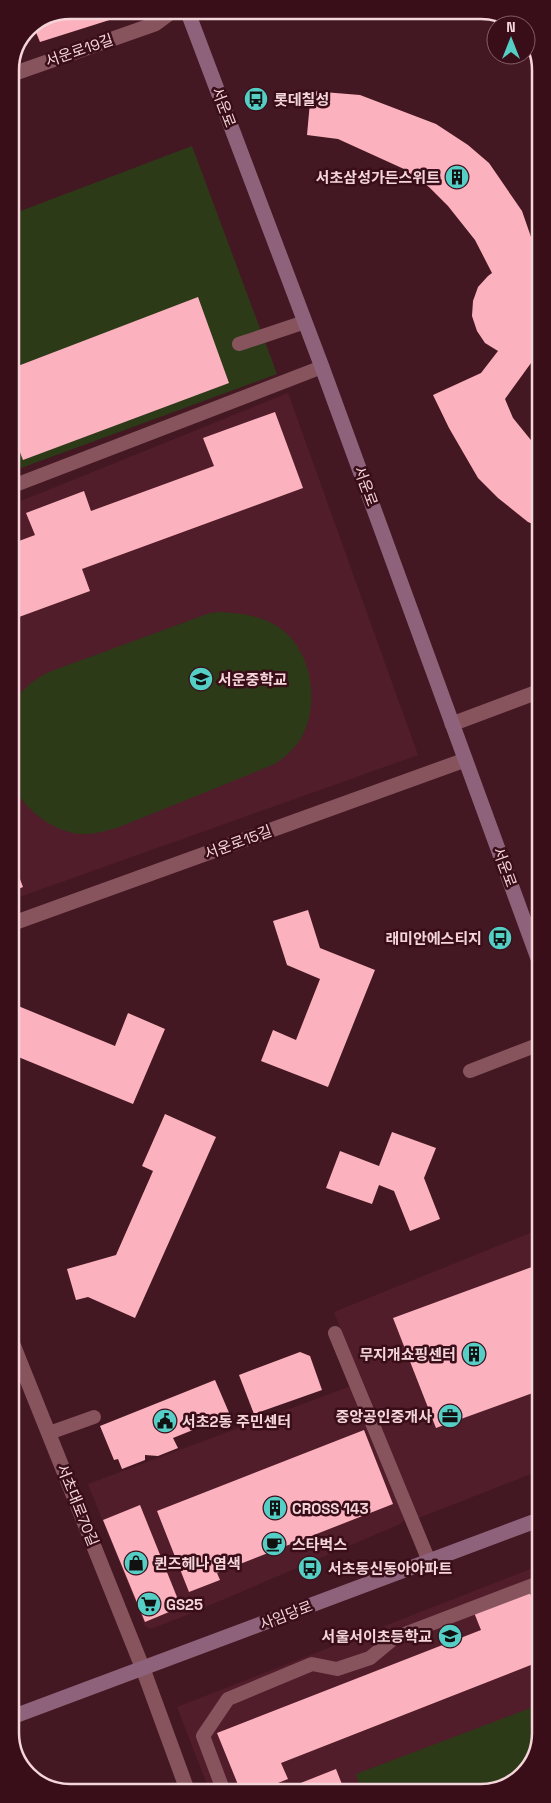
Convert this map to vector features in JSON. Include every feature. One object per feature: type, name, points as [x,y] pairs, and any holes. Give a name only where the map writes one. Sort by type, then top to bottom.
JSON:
[{"type":"street","name":"서운로19길","points":[[19,72],[155,24],[162,19]]},
{"type":"street","name":"서운로","points":[[190,19],[322,367],[532,943]]},
{"type":"street","points":[[452,724],[532,694]]},
{"type":"street","name":"서운로15길","points":[[19,921],[464,760]]},
{"type":"street","name":"서초대로70길","points":[[19,1359],[143,1669]]},
{"type":"street","name":"사임당로","points":[[19,1714],[532,1522]]},
{"type":"street","points":[[143,1669],[185,1784]]},
{"type":"lane","points":[[239,344],[305,322]]},
{"type":"lane","points":[[19,484],[322,367]]},
{"type":"lane","points":[[470,1072],[532,1047]]},
{"type":"lane","points":[[335,1334],[429,1561]]},
{"type":"lane","points":[[49,1433],[94,1417]]},
{"type":"lane","points":[[221,1784],[203,1736],[228,1699],[312,1664],[337,1669],[370,1658],[394,1638],[532,1585]]},
{"type":"shaded area","name":"서운중학교","points":[[288,393],[418,755],[19,897],[19,502]]},
{"type":"shaded area","points":[[532,1232],[532,1474],[416,1519],[334,1312]]},
{"type":"shaded area","points":[[351,1386],[404,1520],[400,1524],[182,1617],[150,1629],[145,1626],[88,1484]]},
{"type":"shaded area","name":"서울서이초등학교","points":[[532,1569],[532,1740],[530,1749],[522,1764],[509,1776],[494,1783],[207,1784],[177,1707]]},
{"type":"green space","points":[[192,146],[277,374],[21,468],[19,463],[19,212]]},
{"type":"green space","points":[[210,613],[233,613],[263,619],[277,626],[297,646],[309,673],[311,702],[305,730],[293,749],[275,764],[117,828],[86,834],[75,833],[51,825],[40,818],[19,795],[20,694],[25,688],[49,672]]},
{"type":"green space","points":[[532,1707],[532,1740],[525,1759],[509,1776],[494,1783],[359,1784],[356,1774]]},
{"type":"building","points":[[70,19],[113,19],[40,42],[36,32],[50,23]]},
{"type":"building","points":[[311,91],[360,95],[436,124],[468,145],[489,163],[522,211],[532,240],[532,362],[505,399],[513,418],[532,441],[532,524],[498,498],[478,478],[449,428],[433,395],[481,373],[498,351],[485,343],[477,331],[472,316],[473,301],[478,287],[492,273],[475,240],[448,206],[429,187],[404,169],[338,139],[307,135]]},
{"type":"building","points":[[198,297],[229,383],[23,460],[19,450],[19,366]]},
{"type":"building","points":[[275,412],[303,488],[82,569],[90,591],[19,617],[19,541],[35,535],[26,513],[84,491],[91,511],[214,466],[203,438]]},
{"type":"building","points":[[19,877],[23,887],[19,889]]},
{"type":"building","points":[[308,910],[320,948],[375,970],[328,1087],[261,1061],[273,1030],[296,1040],[320,979],[287,965],[273,921]]},
{"type":"building","points":[[19,1006],[115,1046],[128,1013],[165,1029],[133,1104],[19,1057]]},
{"type":"building","points":[[165,1114],[216,1137],[135,1318],[88,1297],[76,1300],[67,1269],[116,1255],[153,1171],[142,1166]]},
{"type":"building","points":[[392,1132],[436,1148],[424,1178],[440,1219],[410,1231],[394,1191],[379,1185],[372,1204],[326,1188],[340,1151],[379,1166]]},
{"type":"building","name":"무지개쇼핑센터","points":[[532,1267],[532,1393],[436,1428],[393,1318]]},
{"type":"building","points":[[300,1352],[310,1356],[322,1390],[254,1414],[239,1375]]},
{"type":"building","name":"서초2동 주민센터","points":[[215,1380],[230,1415],[173,1438],[178,1448],[158,1456],[145,1455],[145,1460],[122,1469],[118,1459],[114,1460],[100,1426]]},
{"type":"building","name":"CROSS 143","points":[[364,1430],[393,1504],[217,1573],[220,1580],[189,1592],[157,1511]]},
{"type":"building","points":[[140,1505],[181,1607],[145,1622],[103,1520]]},
{"type":"building","name":"서울서이초등학교","points":[[528,1588],[532,1598],[532,1665],[281,1763],[288,1779],[275,1784],[238,1784],[217,1733],[481,1630],[473,1610]]},
{"type":"building","points":[[336,1769],[342,1784],[298,1784]]},
{"type":"place","name":"롯데칠성","points":[[256,99]]},
{"type":"place","name":"서초삼성가든스위트","points":[[457,177]]},
{"type":"place","name":"서운중학교","points":[[201,679]]},
{"type":"place","name":"래미안에스티지","points":[[500,938]]},
{"type":"place","name":"무지개쇼핑센터","points":[[474,1354]]},
{"type":"place","name":"중앙공인중개사","points":[[450,1416]]},
{"type":"place","name":"서초2동 주민센터","points":[[165,1421]]},
{"type":"place","name":"CROSS 143","points":[[275,1508]]},
{"type":"place","name":"스타벅스","points":[[274,1544]]},
{"type":"place","name":"퀸즈헤나 염색","points":[[136,1563]]},
{"type":"place","name":"서초동신동아아파트","points":[[310,1568]]},
{"type":"place","name":"GS25","points":[[149,1604]]},
{"type":"place","name":"서울서이초등학교","points":[[450,1636]]}]
